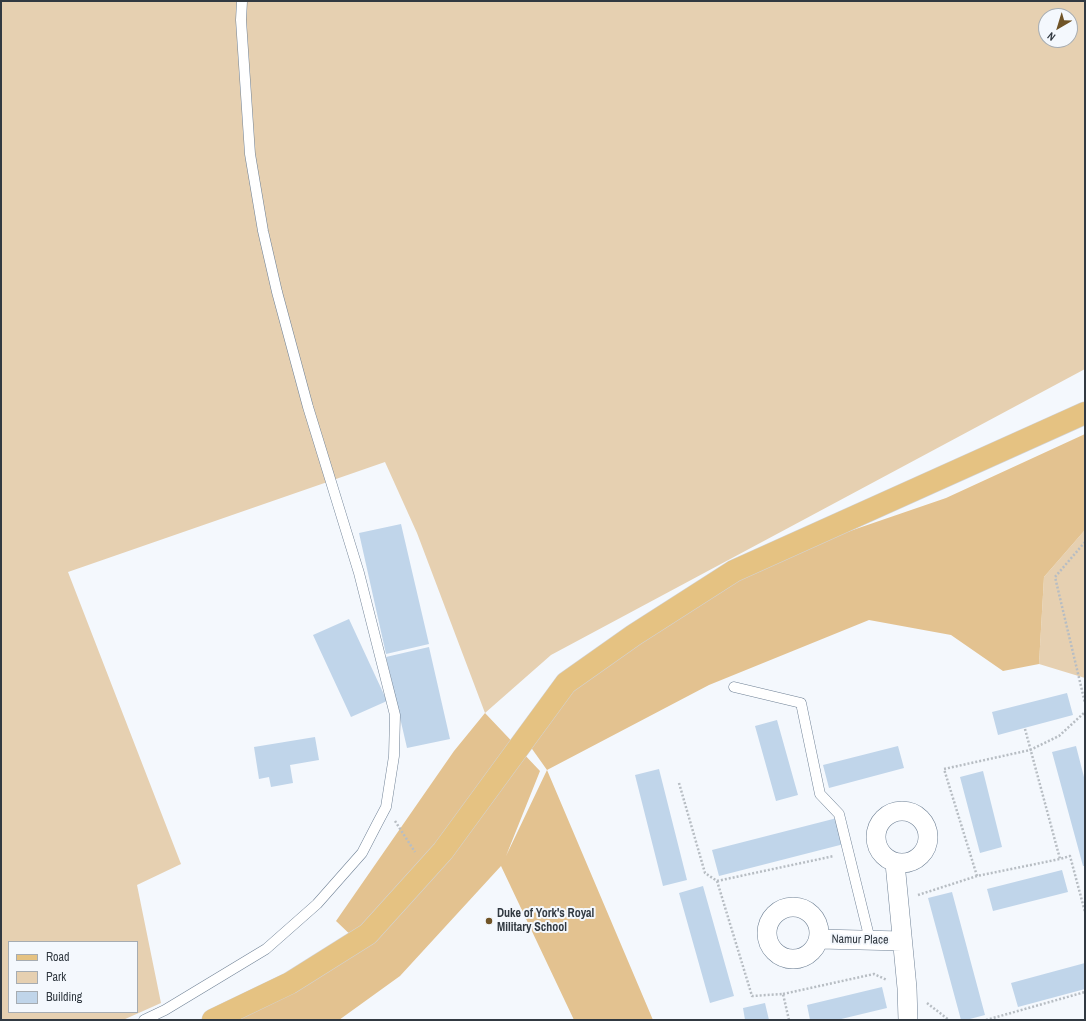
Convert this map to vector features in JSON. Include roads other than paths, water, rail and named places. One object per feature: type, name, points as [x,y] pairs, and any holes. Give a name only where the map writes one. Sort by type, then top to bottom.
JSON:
[{"type":"main road","points":[[213,1020],[290,983],[368,934],[443,851],[566,683],[634,635],[734,572],[1085,413]]},
{"type":"street","points":[[895,862],[907,988],[908,1020]]},
{"type":"street","name":"Namur Place","points":[[819,938],[902,941]]},
{"type":"lane","points":[[144,1020],[166,1010],[266,949],[317,904],[362,853],[386,807],[394,756],[395,715],[359,573],[308,406],[281,307],[263,231],[250,154],[241,20],[242,1]]},
{"type":"lane","points":[[734,687],[801,703],[820,794],[839,814],[870,940]]},
{"type":"place","name":"Duke of York's Royal Military School","points":[[489,921]]}]
